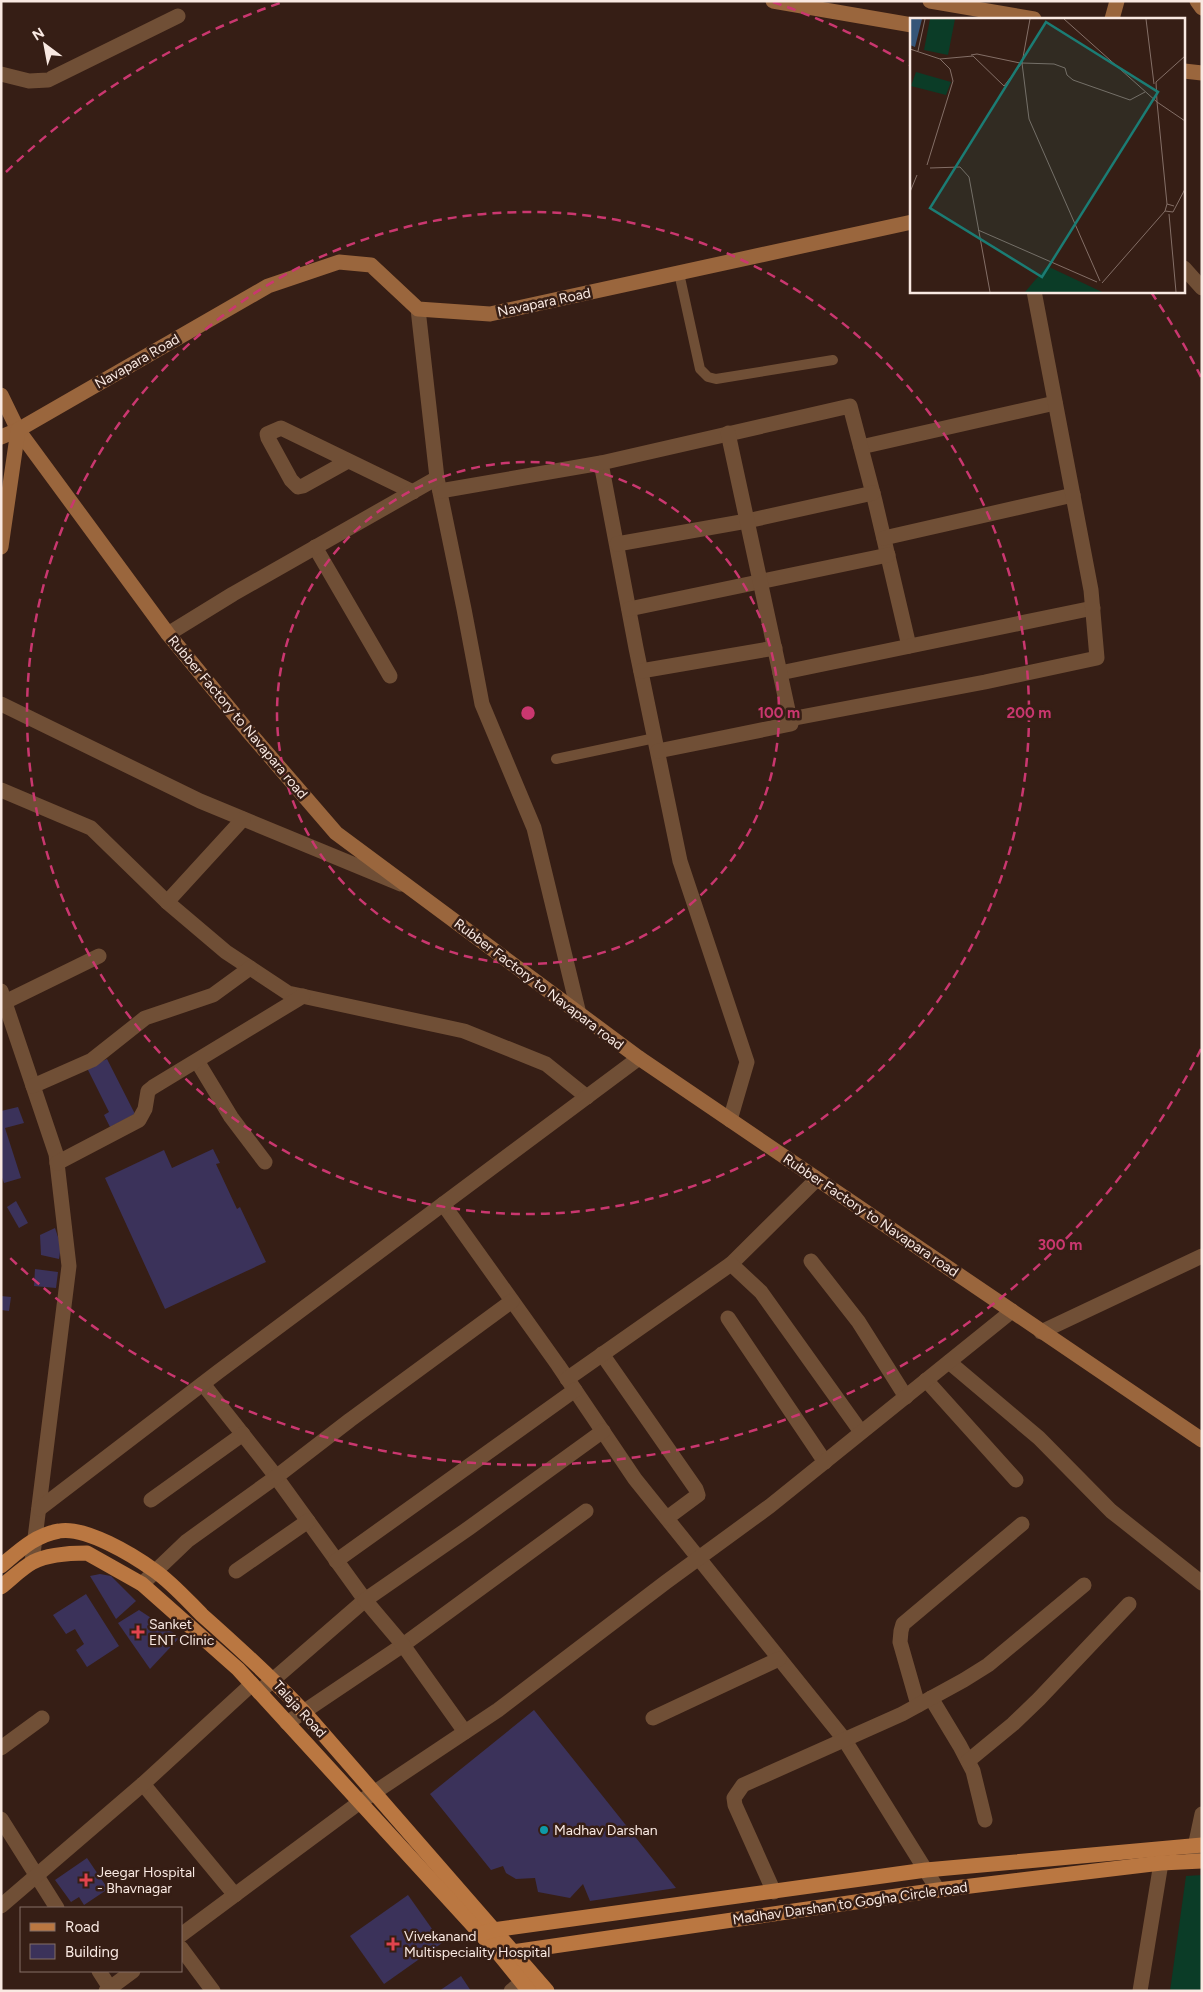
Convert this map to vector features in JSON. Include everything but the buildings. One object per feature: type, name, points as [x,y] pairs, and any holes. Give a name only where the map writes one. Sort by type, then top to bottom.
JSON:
[{"type":"main road","name":"Talaja Road","points":[[1,1566],[35,1538],[59,1531],[79,1531],[97,1537],[155,1571],[274,1680],[304,1712],[374,1793],[487,1932]]},
{"type":"main road","points":[[79,1531],[79,1553]]},
{"type":"main road","name":"Talaja Road","points":[[1,1587],[32,1562],[59,1554],[79,1553],[87,1553],[142,1584],[238,1669],[360,1802],[506,1953],[547,1991]]},
{"type":"main road","points":[[487,1932],[926,1870],[1198,1846]]},
{"type":"main road","name":"Madhav Darshan to Gogha Circle road","points":[[506,1953],[938,1890],[1161,1864],[1197,1862]]},
{"type":"main road","name":"Talaja Road","points":[[506,1953],[521,1988]]},
{"type":"street","points":[[773,1],[910,25]]},
{"type":"street","points":[[930,1],[1029,18]]},
{"type":"street","points":[[1112,18],[1118,1]]},
{"type":"street","points":[[1197,1],[1202,8]]},
{"type":"street","points":[[1,74],[29,81],[48,80],[178,16]]},
{"type":"street","points":[[1186,70],[1202,73]]},
{"type":"street","name":"Navapara Road","points":[[1,437],[18,430],[268,286],[339,262],[371,265],[418,309],[490,314],[910,222]]},
{"type":"street","points":[[1186,271],[1201,290]]},
{"type":"street","points":[[790,719],[985,682],[1097,658],[1091,590],[1034,292]]},
{"type":"street","points":[[418,309],[438,484],[482,704],[534,828],[579,1014]]},
{"type":"street","name":"Rubber Factory to Navapara road","points":[[1,395],[18,430],[168,634],[248,732],[336,833],[639,1058],[1202,1440]]},
{"type":"street","points":[[861,447],[1055,403]]},
{"type":"street","points":[[168,634],[233,594],[413,492],[438,484],[601,463],[850,406],[873,493],[909,646]]},
{"type":"street","points":[[348,461],[298,487],[291,480],[267,434],[281,428],[413,492]]},
{"type":"street","points":[[1,547],[18,430]]},
{"type":"street","points":[[656,744],[791,724],[728,434]]},
{"type":"street","points":[[601,463],[680,861],[747,1062],[730,1120]]},
{"type":"street","points":[[617,544],[747,522],[873,493]]},
{"type":"street","points":[[884,538],[1073,495]]},
{"type":"street","points":[[315,547],[390,676]]},
{"type":"street","points":[[629,609],[888,555]]},
{"type":"street","points":[[780,673],[1093,608]]},
{"type":"street","points":[[641,672],[775,648]]},
{"type":"street","points":[[1,704],[200,801],[409,888]]},
{"type":"street","points":[[1,790],[91,828],[167,902],[226,952],[288,993],[464,1031],[546,1064],[587,1096]]},
{"type":"street","points":[[167,902],[243,819]]},
{"type":"street","points":[[32,1562],[68,1266],[56,1154],[3,997],[99,956]]},
{"type":"street","points":[[33,1086],[92,1060],[145,1018],[213,994],[250,968]]},
{"type":"street","points":[[57,1163],[139,1120],[145,1109],[148,1091],[303,996]]},
{"type":"street","points":[[39,1509],[639,1058]]},
{"type":"street","points":[[197,1062],[231,1117],[265,1162]]},
{"type":"street","points":[[336,1561],[571,1384],[602,1354],[731,1264],[817,1179]]},
{"type":"street","points":[[443,1204],[571,1384],[635,1479],[844,1739],[938,1890]]},
{"type":"street","points":[[1041,1332],[1202,1256]]},
{"type":"street","points":[[811,1261],[858,1321],[906,1397]]},
{"type":"street","points":[[731,1264],[761,1292],[861,1432]]},
{"type":"street","points":[[142,1584],[187,1541],[512,1301]]},
{"type":"street","points":[[182,1934],[360,1802],[498,1710],[770,1506],[1012,1311]]},
{"type":"street","points":[[728,1318],[825,1462]]},
{"type":"street","points":[[602,1354],[696,1488],[698,1495],[667,1518]]},
{"type":"street","points":[[950,1362],[1039,1438],[1111,1511],[1202,1583]]},
{"type":"street","points":[[926,1380],[1016,1480]]},
{"type":"street","points":[[203,1384],[276,1477],[365,1600],[403,1645],[465,1732]]},
{"type":"street","points":[[1,1906],[255,1688],[274,1680],[365,1600],[469,1528],[603,1431]]},
{"type":"street","points":[[152,1500],[243,1434]]},
{"type":"street","points":[[287,1723],[403,1645],[586,1511]]},
{"type":"street","points":[[236,1571],[308,1521]]},
{"type":"street","points":[[985,1820],[973,1771],[968,1761],[925,1701],[900,1642],[901,1631],[903,1624],[1022,1524]]},
{"type":"street","points":[[774,1892],[735,1805],[734,1798],[743,1785],[925,1701],[988,1665],[1084,1585]]},
{"type":"street","points":[[968,1761],[1014,1724],[1039,1700],[1129,1604]]},
{"type":"street","points":[[653,1718],[780,1658]]},
{"type":"street","points":[[1,1748],[42,1718]]},
{"type":"street","points":[[143,1784],[235,1895]]},
{"type":"street","points":[[1197,1862],[1202,1814]]},
{"type":"street","points":[[1,1819],[56,1907]]},
{"type":"street","points":[[1140,1991],[1161,1864]]},
{"type":"street","points":[[182,1949],[213,1991]]},
{"type":"street","points":[[100,1972],[108,1989],[132,1972]]},
{"type":"lane","points":[[679,273],[700,369],[708,377],[716,379],[833,360]]},
{"type":"lane","points":[[556,759],[656,744]]},
{"type":"green space","points":[[1202,1875],[1202,1991],[1170,1991],[1186,1876]]},
{"type":"place","name":"Sanket ENT Clinic","points":[[138,1632]]},
{"type":"place","name":"Madhav Darshan","points":[[544,1830]]},
{"type":"place","name":"Jeegar Hospital - Bhavnagar","points":[[86,1880]]},
{"type":"place","name":"Vivekanand Multispeciality Hospital","points":[[393,1944]]}]
